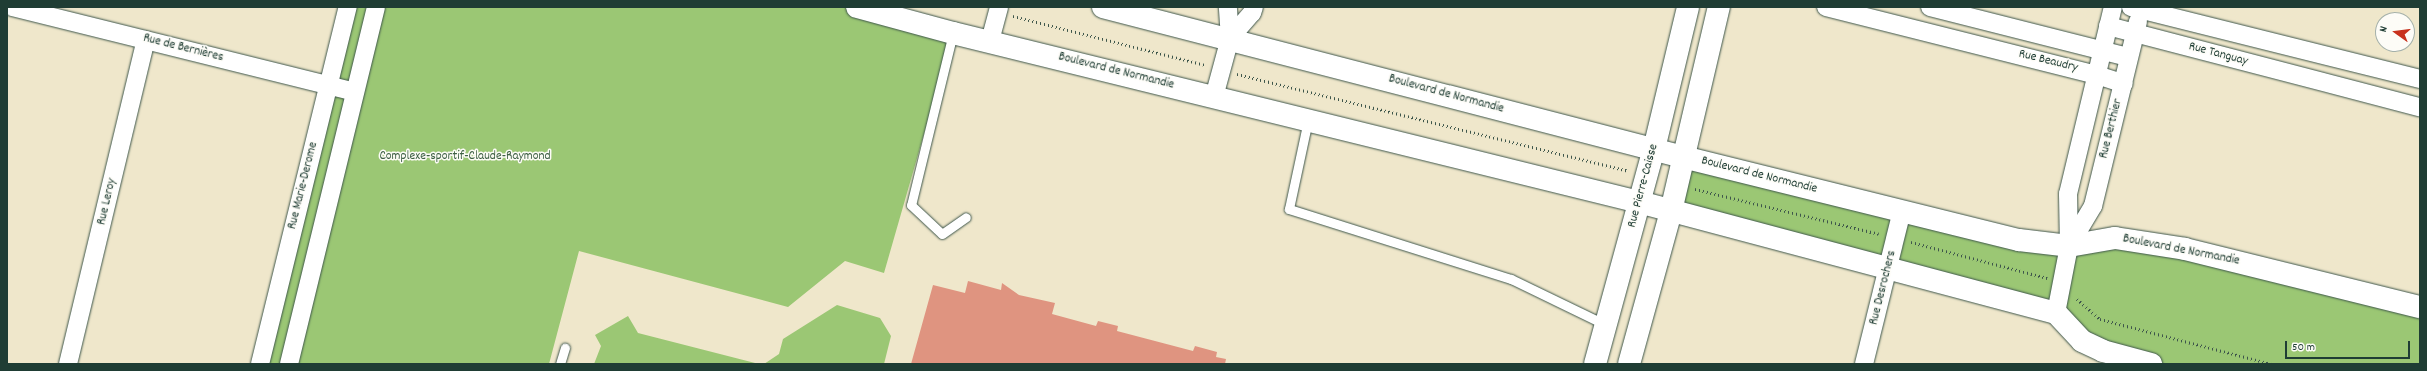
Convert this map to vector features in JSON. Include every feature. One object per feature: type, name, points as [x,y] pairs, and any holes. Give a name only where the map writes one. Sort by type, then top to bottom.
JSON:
[{"type":"street","name":"Rue de Bernières","points":[[12,7],[355,92]]},
{"type":"street","name":"Rue Marie-Derome","points":[[260,364],[348,7]]},
{"type":"street","name":"Rue Marie-Derome","points":[[289,364],[376,7]]},
{"type":"street","name":"Boulevard de Normandie","points":[[857,7],[953,33],[1639,202],[1889,267],[2056,313]]},
{"type":"street","points":[[990,41],[999,7]]},
{"type":"street","name":"Boulevard de Normandie","points":[[1103,7],[1230,38],[1683,157],[2019,240],[2069,246],[2115,238],[2185,249],[2420,307]]},
{"type":"street","points":[[1214,97],[1230,38],[1228,7]]},
{"type":"street","points":[[1230,38],[1252,13],[1254,7]]},
{"type":"street","name":"Rue Pierre-Caisse","points":[[1595,364],[1654,149],[1688,7]]},
{"type":"street","points":[[1629,364],[1671,211],[1719,7]]},
{"type":"street","name":"Rue Beaudry","points":[[1826,7],[1875,13],[1971,43],[2098,75],[2124,84]]},
{"type":"street","name":"Rue Beaudry","points":[[1930,7],[2128,57]]},
{"type":"street","name":"Rue Berthier","points":[[2056,313],[2069,246],[2068,194],[2098,75],[2102,50],[2113,7]]},
{"type":"street","name":"Rue Berthier","points":[[2069,246],[2093,206],[2124,84],[2128,57],[2135,33],[2138,8]]},
{"type":"street","name":"Rue Tanguay","points":[[2138,8],[2420,79]]},
{"type":"street","points":[[1971,43],[1978,19]]},
{"type":"street","name":"Rue Tanguay","points":[[2108,26],[2420,107]]},
{"type":"street","name":"Rue Leroy","points":[[68,364],[146,40]]},
{"type":"street","points":[[2328,83],[2334,57]]},
{"type":"street","name":"Rue Desrochers","points":[[1864,364],[1902,211]]},
{"type":"street","points":[[2056,313],[2082,341],[2103,351],[2151,364]]},
{"type":"street","points":[[1606,325],[1638,333]]},
{"type":"lane","points":[[953,33],[911,205],[942,234],[966,217]]},
{"type":"lane","points":[[1308,120],[1289,209],[1511,279],[1606,325]]},
{"type":"lane","points":[[560,364],[564,348]]},
{"type":"green space","name":"Complexe-sportif-Claude-Raymond","points":[[350,7],[883,7],[953,33],[884,273],[845,261],[788,307],[579,251],[549,364],[268,364]]},
{"type":"green space","points":[[1683,157],[2019,240],[2115,238],[2420,307],[2420,364],[2151,364],[2103,351],[2056,313],[1671,211]]},
{"type":"green space","points":[[837,305],[880,318],[891,336],[884,364],[764,364],[779,354],[783,339]]},
{"type":"green space","points":[[628,316],[638,333],[759,364],[594,364],[601,346],[595,335]]},
{"type":"building","points":[[968,281],[1001,290],[1002,283],[1019,295],[1055,303],[1052,314],[1096,326],[1098,321],[1118,326],[1117,331],[1193,351],[1195,346],[1217,352],[1216,357],[1226,359],[1225,364],[911,364],[933,285],[965,293]]}]
